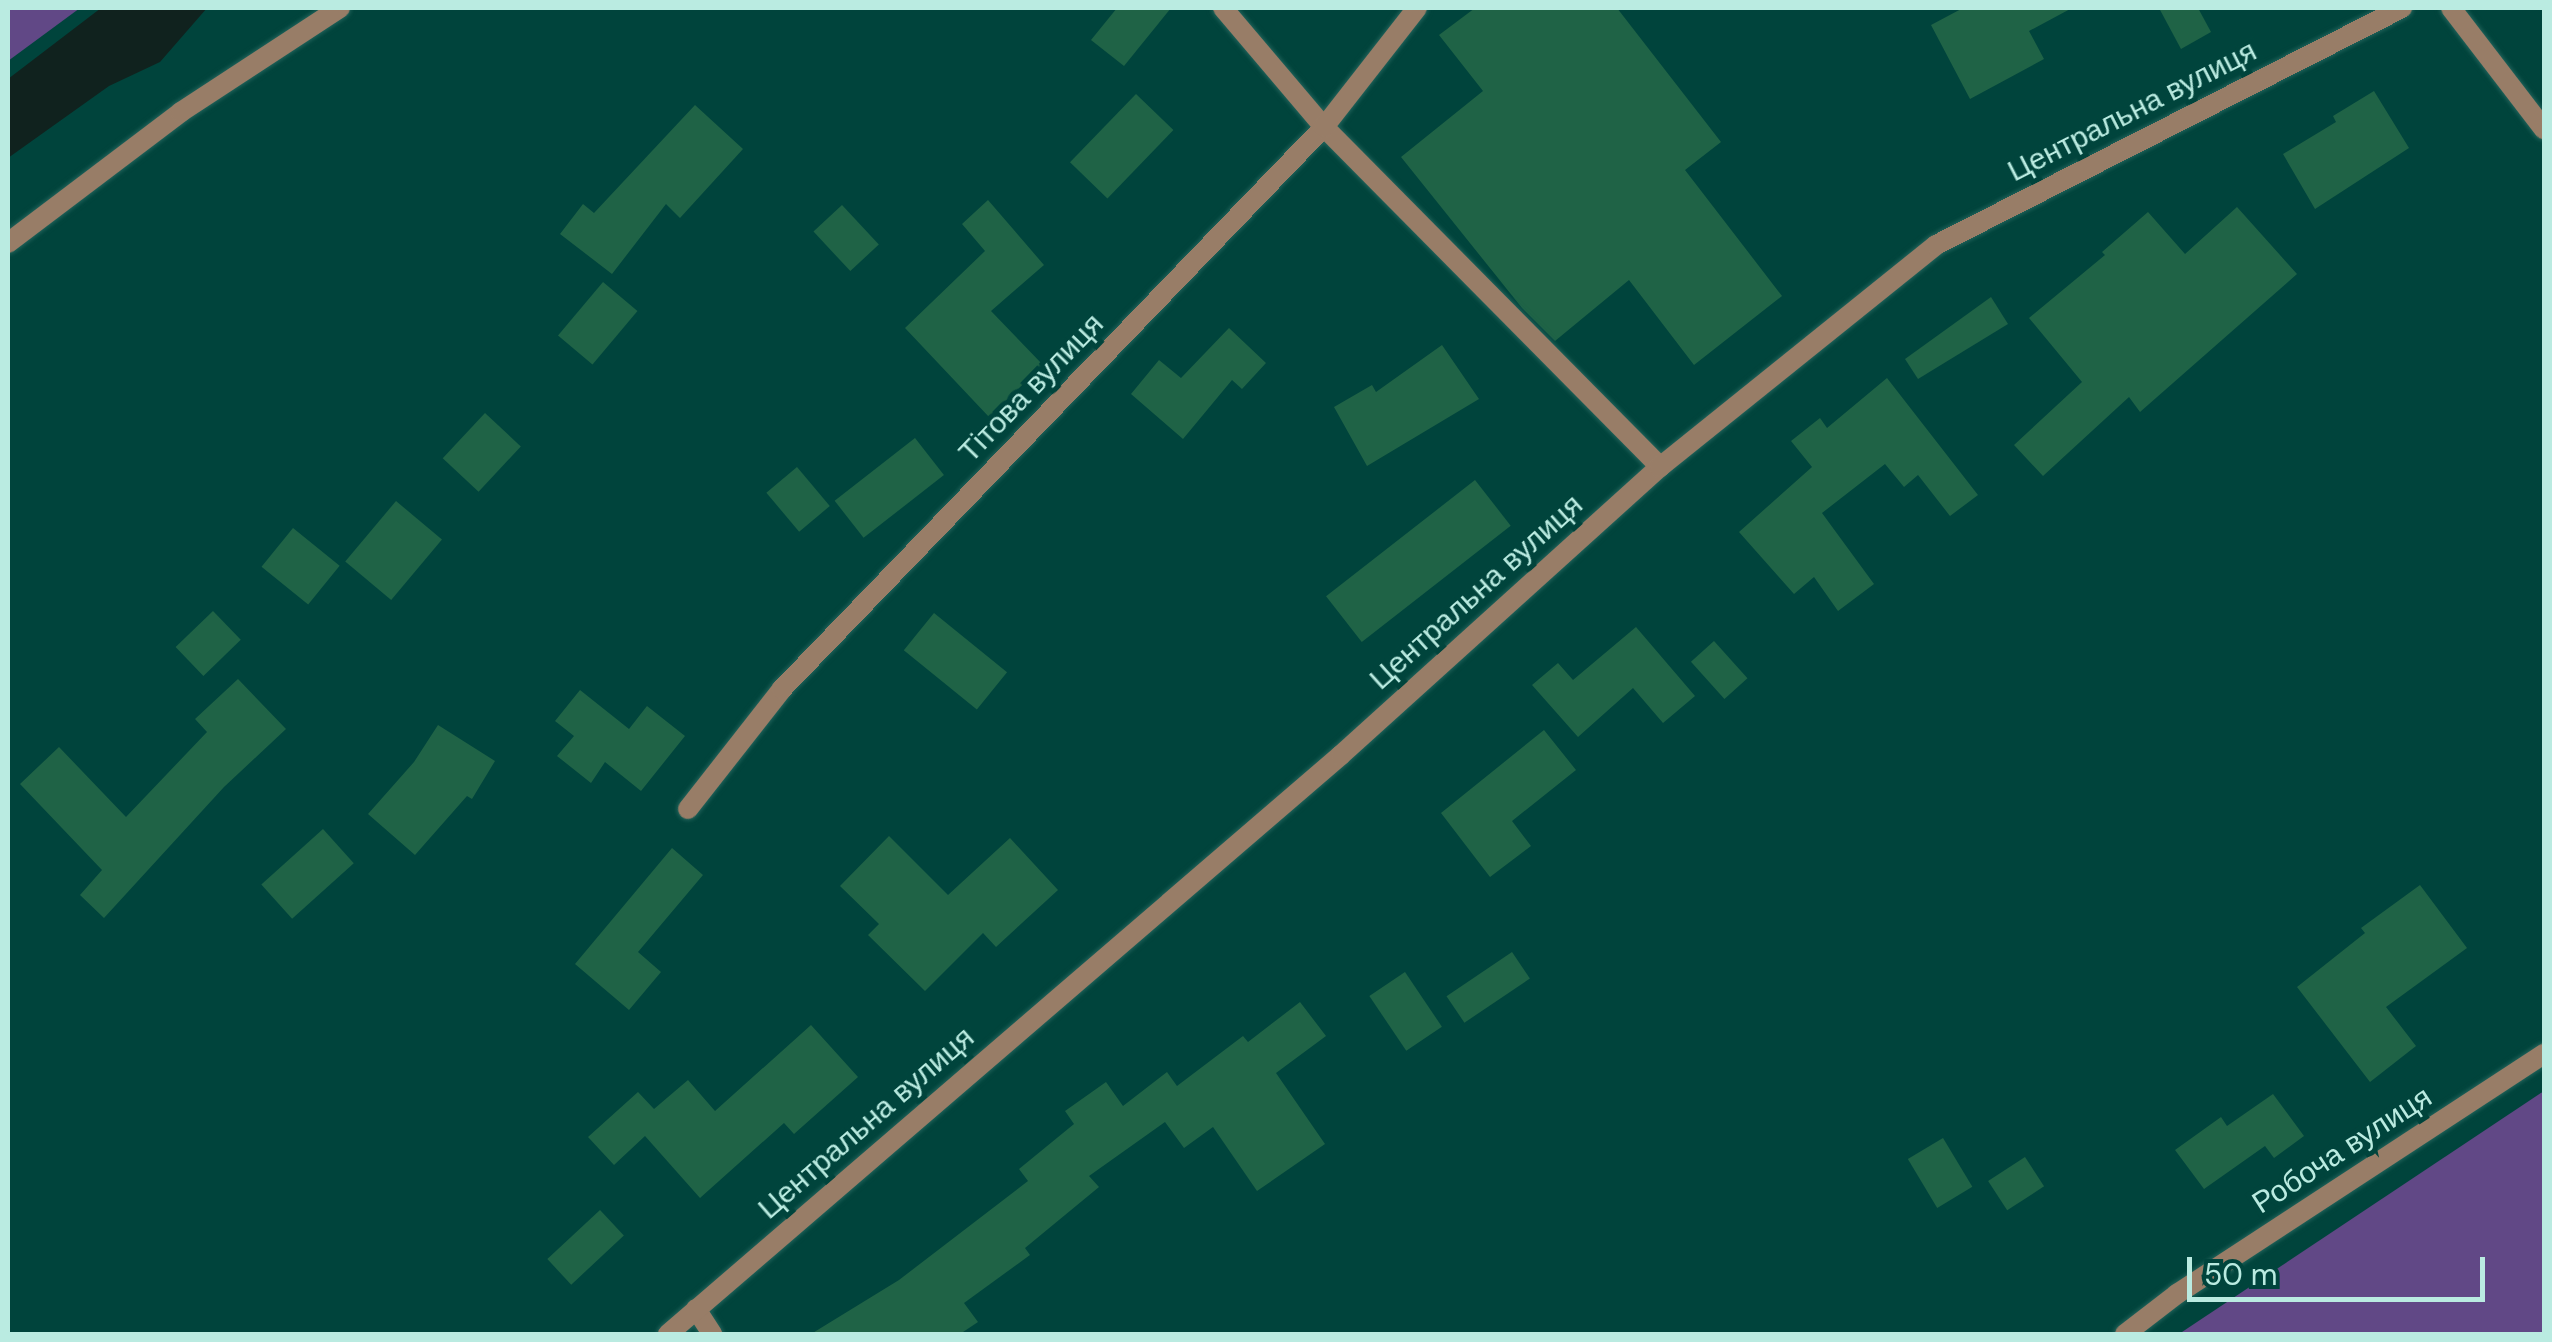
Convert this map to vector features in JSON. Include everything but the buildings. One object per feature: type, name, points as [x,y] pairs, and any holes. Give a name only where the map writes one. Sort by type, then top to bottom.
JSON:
[{"type":"street","points":[[8,243],[181,112],[340,8]]},
{"type":"street","points":[[1223,8],[1324,127],[1660,467]]},
{"type":"street","name":"Тітова вулиця","points":[[688,808],[782,689],[1324,127],[1417,8]]},
{"type":"street","name":"Центральна вулиця","points":[[668,1334],[1341,755],[1660,467],[1936,245],[2402,8]]},
{"type":"street","points":[[2451,8],[2544,129]]},
{"type":"street","name":"Робоча вулиця","points":[[2125,1334],[2177,1294],[2544,1054]]},
{"type":"street","points":[[696,1309],[712,1334]]},
{"type":"shaded area","points":[[8,8],[80,8],[8,61]]},
{"type":"shaded area","points":[[2544,1091],[2544,1334],[2179,1334]]},
{"type":"water","points":[[101,8],[207,8],[160,62],[109,86],[8,158],[8,79]]}]
